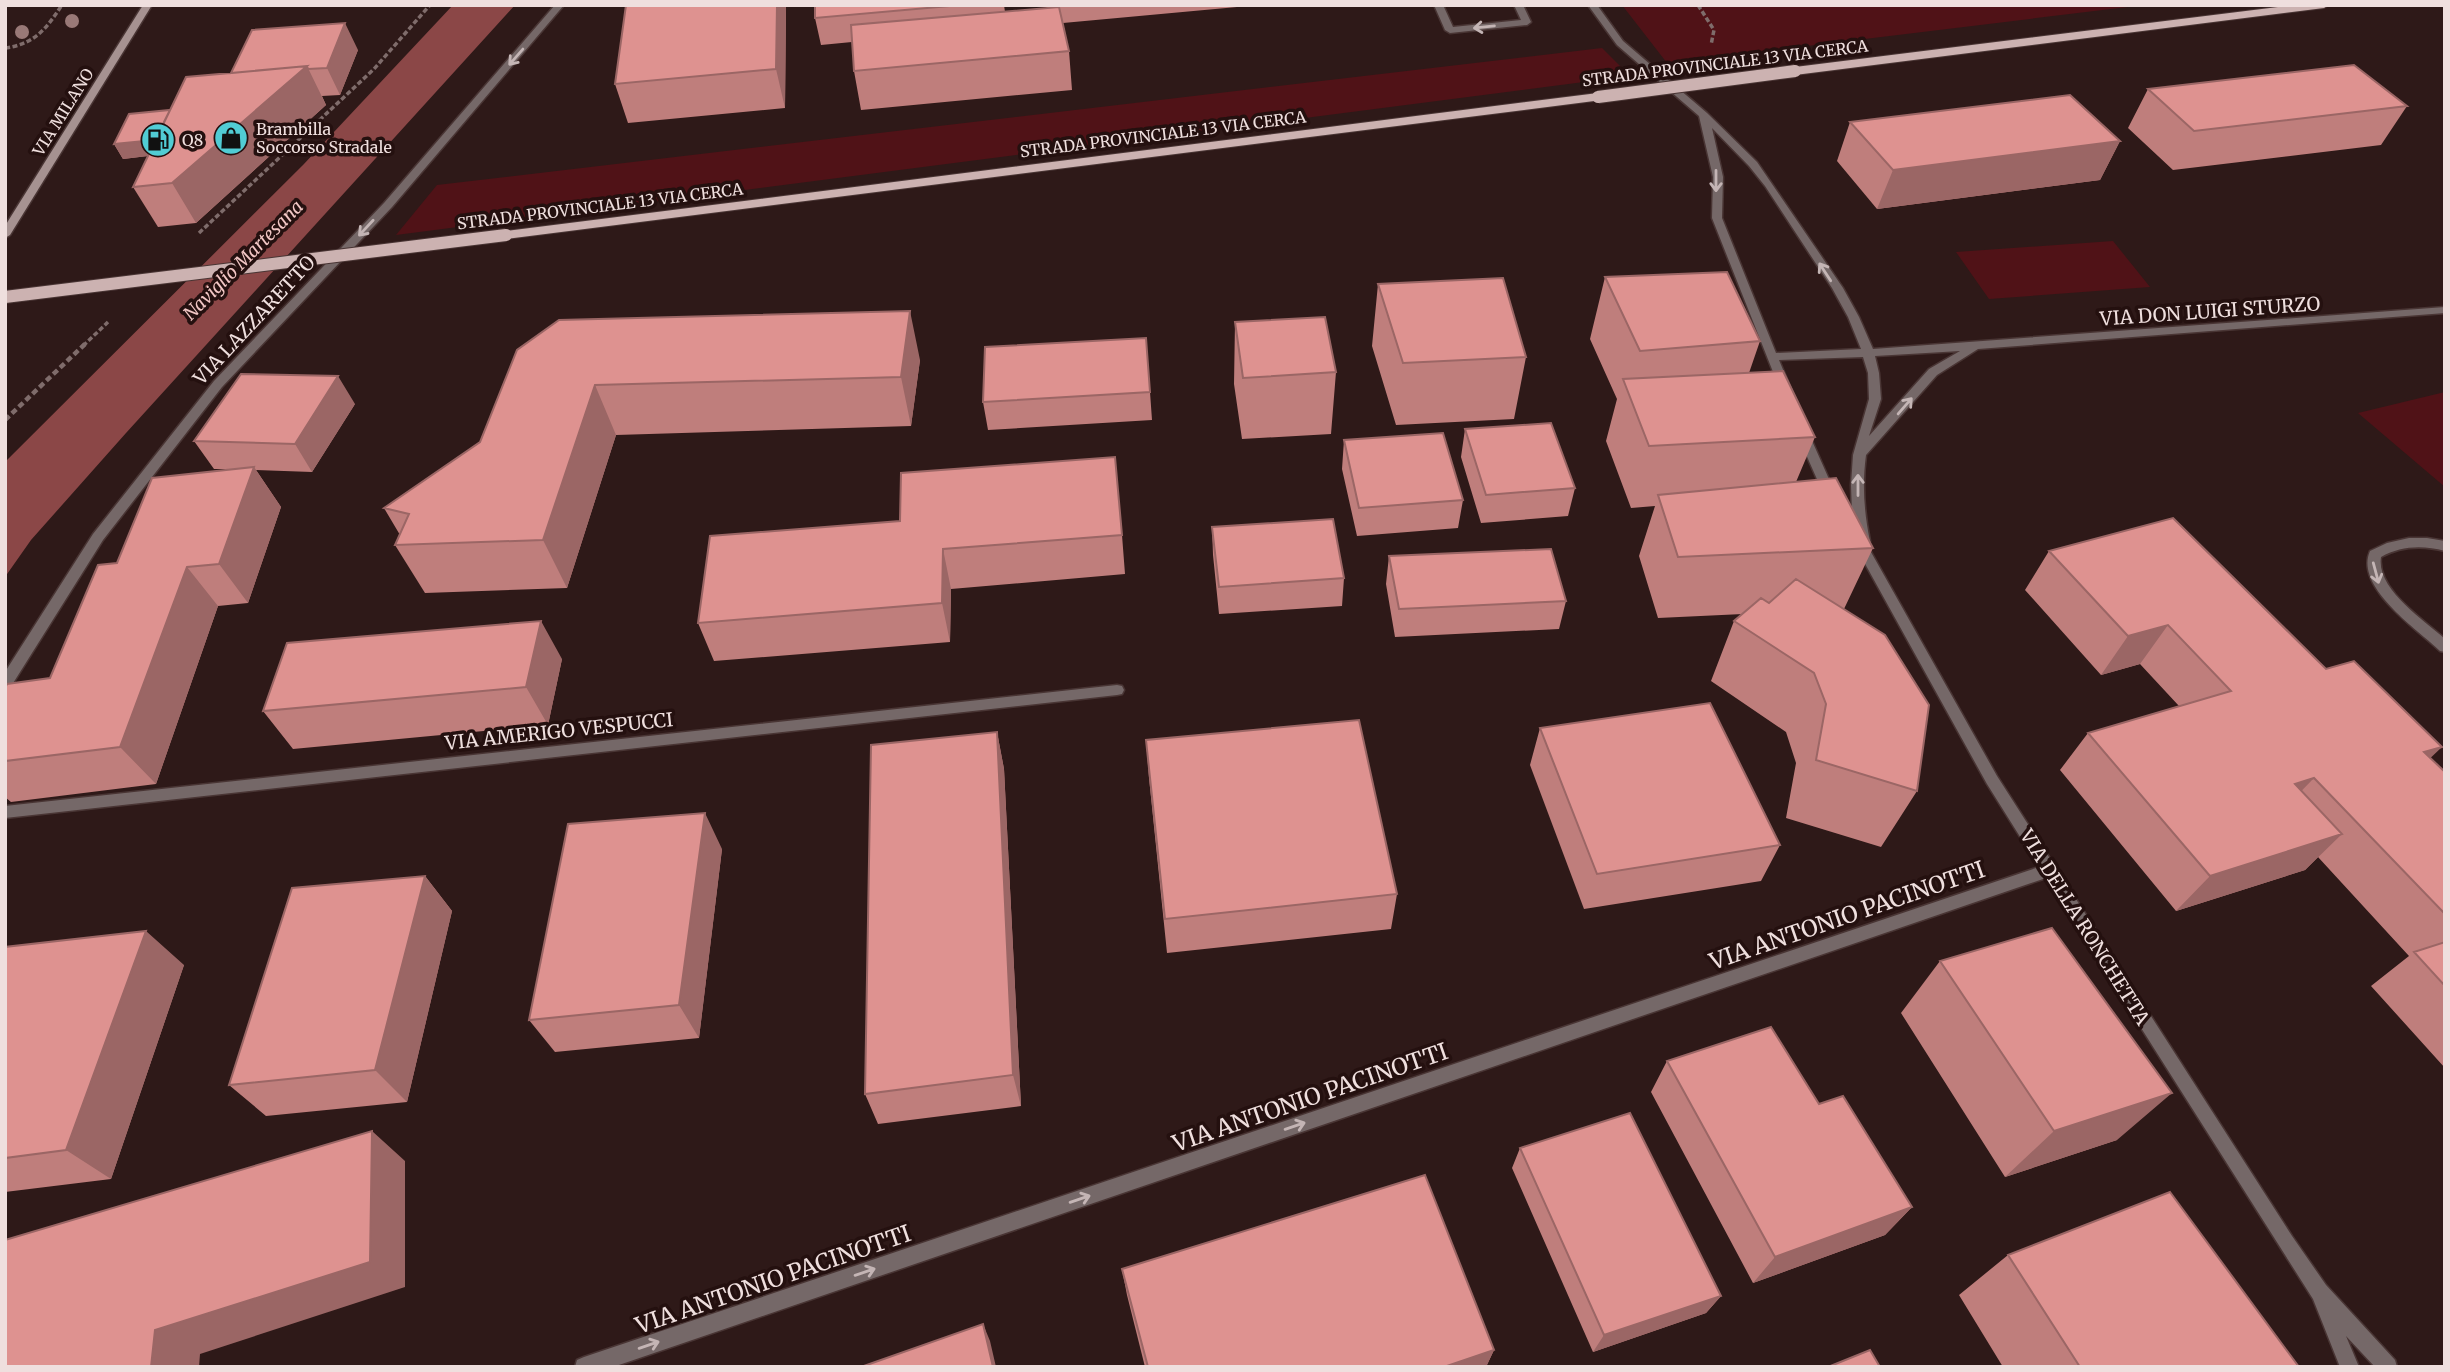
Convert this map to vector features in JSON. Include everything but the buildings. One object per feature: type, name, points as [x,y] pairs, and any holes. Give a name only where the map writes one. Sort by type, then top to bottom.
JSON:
[{"type":"main road","name":"STRADA PROVINCIALE 13 VIA CERCA","points":[[5,297],[2324,5]]},
{"type":"street","name":"VIA MILANO","points":[[5,235],[148,5]]},
{"type":"street","name":"VIA LAZZARETTO","points":[[5,684],[99,537],[174,438],[263,334],[388,205],[561,5]]},
{"type":"street","points":[[1438,5],[1450,30],[1527,22],[1518,5]]},
{"type":"street","name":"VIA DELLA RONCHETTA","points":[[1592,5],[1620,43],[1703,115],[1753,164],[1841,297],[1869,353],[1875,379],[1875,399],[1859,456],[1858,510],[1867,552]]},
{"type":"street","points":[[1703,115],[1718,177],[1717,218],[1792,407]]},
{"type":"street","name":"VIA DON LUIGI STURZO","points":[[1772,356],[1977,346],[2445,310]]},
{"type":"street","name":"VIA DON LUIGI STURZO","points":[[1859,456],[1933,372],[1977,346]]},
{"type":"street","points":[[1797,419],[1836,507]]},
{"type":"street","name":"VIA DELLA RONCHETTA","points":[[1846,523],[1867,552],[1992,780],[2319,1292],[2350,1367]]},
{"type":"street","points":[[2445,546],[2411,542],[2375,554],[2372,566],[2378,584],[2386,593],[2445,648]]},
{"type":"street","name":"VIA AMERIGO VESPUCCI","points":[[5,811],[1116,690]]},
{"type":"street","name":"VIA ANTONIO PACINOTTI","points":[[584,1367],[2050,870]]},
{"type":"street","name":"VIA DELLA RONCHETTA","points":[[2319,1292],[2388,1367]]},
{"type":"path","points":[[5,48],[30,44],[38,39],[62,5]]},
{"type":"path","points":[[198,234],[374,69],[430,5]]},
{"type":"path","points":[[1698,5],[1714,30]]},
{"type":"path","points":[[5,420],[117,314]]},
{"type":"shaded area","points":[[1622,5],[2144,5],[1667,63]]},
{"type":"shaded area","points":[[1602,48],[1630,76],[396,235],[437,185]]},
{"type":"shaded area","points":[[2113,241],[2150,287],[1989,299],[1956,252]]},
{"type":"shaded area","points":[[2445,392],[2445,487],[2358,413]]},
{"type":"water","name":"Naviglio Martesana","points":[[453,5],[515,5],[126,433],[31,540],[5,577],[5,462],[303,165]]},
{"type":"place","name":"Brambilla Soccorso Stradale","points":[[231,138]]},
{"type":"place","name":"Q8","points":[[158,140]]}]
